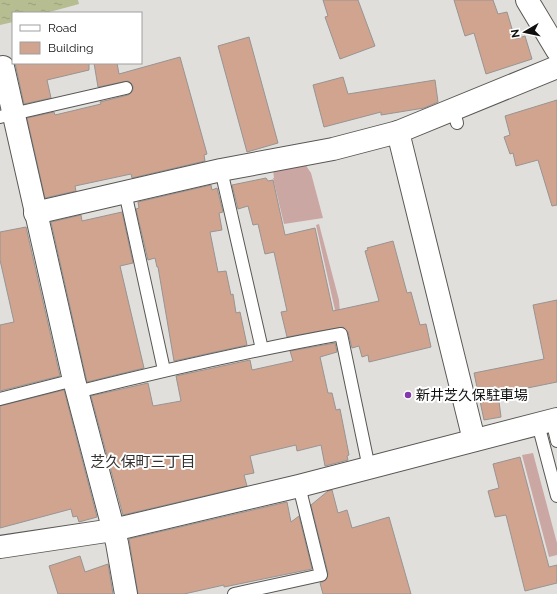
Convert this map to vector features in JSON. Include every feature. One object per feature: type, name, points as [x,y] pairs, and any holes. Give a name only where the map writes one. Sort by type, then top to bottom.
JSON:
[{"type":"street","points":[[527,0],[555,41]]},
{"type":"street","points":[[3,66],[6,116],[36,213],[76,386],[117,543],[126,594]]},
{"type":"street","points":[[36,213],[221,170],[312,158],[360,148],[398,132],[455,116],[557,68]]},
{"type":"street","points":[[398,132],[474,440]]},
{"type":"street","points":[[0,547],[30,547],[113,530],[369,468],[418,448],[474,440],[551,426]]},
{"type":"lane","points":[[6,116],[126,88]]},
{"type":"lane","points":[[221,170],[262,349]]},
{"type":"lane","points":[[125,192],[164,370]]},
{"type":"lane","points":[[0,399],[164,370],[341,334],[369,468]]},
{"type":"lane","points":[[551,426],[557,496]]},
{"type":"lane","points":[[234,594],[321,575],[299,486]]},
{"type":"shaded area","points":[[305,164],[311,173],[323,218],[284,224],[273,178],[273,170]]},
{"type":"shaded area","points":[[319,224],[339,300],[340,313],[337,319],[316,225]]},
{"type":"shaded area","points":[[533,453],[557,543],[557,555],[549,557],[522,455]]},
{"type":"water","points":[[0,0],[78,0],[79,4],[50,12],[12,12],[12,22],[0,25]]},
{"type":"building","points":[[323,0],[358,0],[375,46],[340,59],[325,17],[328,16]]},
{"type":"building","points":[[454,0],[493,0],[498,14],[507,12],[515,39],[525,36],[532,59],[486,74],[474,33],[465,36]]},
{"type":"building","points":[[249,37],[278,143],[247,152],[218,46]]},
{"type":"building","points":[[180,57],[207,154],[204,155],[205,161],[132,178],[131,174],[75,186],[76,191],[45,198],[27,118],[54,112],[55,115],[101,104],[100,102],[128,95],[133,90],[133,86],[128,81],[98,87],[94,64],[117,64],[119,74]]},
{"type":"building","points":[[15,64],[89,64],[89,70],[47,80],[51,98],[24,104]]},
{"type":"building","points":[[343,77],[348,94],[435,80],[438,102],[424,108],[381,115],[381,112],[324,127],[313,85]]},
{"type":"building","points":[[557,100],[557,205],[552,206],[538,160],[516,166],[513,153],[510,154],[504,137],[510,135],[505,116]]},
{"type":"building","points":[[266,178],[268,181],[273,180],[285,235],[315,228],[333,311],[379,301],[365,251],[368,250],[367,248],[393,241],[407,293],[411,292],[420,325],[426,324],[431,347],[369,362],[368,355],[362,357],[359,346],[352,348],[348,332],[343,327],[287,337],[281,312],[287,311],[274,252],[265,254],[258,224],[253,225],[248,206],[238,209],[232,185]]},
{"type":"building","points":[[211,185],[212,190],[217,188],[223,212],[219,213],[222,230],[210,232],[218,272],[226,271],[231,295],[233,294],[236,313],[240,312],[247,345],[174,361],[158,267],[155,258],[148,260],[136,209],[139,208],[138,202]]},
{"type":"building","points":[[122,212],[133,263],[120,266],[144,368],[87,382],[51,222],[81,215],[82,221]]},
{"type":"building","points":[[26,227],[60,376],[0,391],[0,325],[14,322],[0,260],[0,232]]},
{"type":"building","points":[[557,300],[557,382],[498,394],[501,417],[484,420],[474,373],[544,359],[533,305]]},
{"type":"building","points":[[335,343],[337,352],[320,357],[328,393],[332,393],[336,410],[340,409],[349,455],[347,456],[348,460],[325,466],[321,445],[297,451],[296,445],[250,456],[254,473],[244,475],[247,486],[123,515],[91,396],[148,383],[153,406],[181,401],[176,376],[250,360],[252,370],[293,361],[290,351]]},
{"type":"building","points":[[64,390],[97,517],[79,522],[77,516],[73,517],[71,509],[0,528],[0,406]]},
{"type":"building","points":[[520,457],[549,567],[557,565],[557,583],[525,591],[506,515],[495,517],[488,491],[499,488],[493,464]]},
{"type":"building","points":[[332,490],[338,513],[347,510],[352,528],[389,517],[411,594],[323,594],[320,583],[326,580],[328,573],[311,505],[328,491]]},
{"type":"building","points":[[287,502],[291,522],[299,516],[312,569],[184,594],[138,594],[129,539]]},
{"type":"building","points":[[80,556],[85,572],[108,564],[113,594],[58,594],[49,566]]},
{"type":"place","name":"新井芝久保駐車場","points":[[408,395]]},
{"type":"district","name":"芝久保町三丁目","points":[[143,462]]}]
